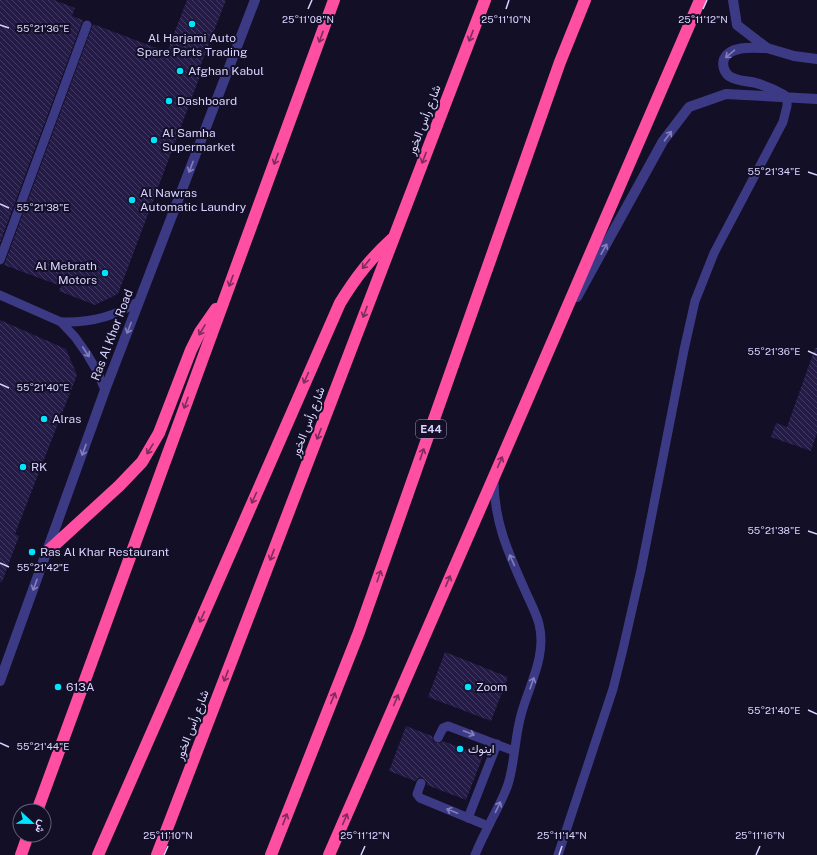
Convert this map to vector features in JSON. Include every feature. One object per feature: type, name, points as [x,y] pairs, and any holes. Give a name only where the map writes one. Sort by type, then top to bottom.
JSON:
[{"type":"highway","points":[[40,803],[334,0]]},
{"type":"highway","name":"شارع رأس الخور","points":[[157,855],[485,0]]},
{"type":"highway","name":"E44","points":[[270,855],[359,632],[558,69],[585,0]]},
{"type":"highway","points":[[329,855],[558,332],[700,0]]},
{"type":"highway","points":[[98,855],[340,302],[355,278],[373,256],[394,237]]},
{"type":"highway","points":[[48,551],[119,486],[142,462],[159,433],[191,350],[212,314],[224,298]]},
{"type":"highway","points":[[20,855],[25,843]]},
{"type":"street","name":"Ras Al Khor Road","points":[[0,681],[48,551],[104,390],[255,0]]},
{"type":"street","points":[[733,0],[738,25],[767,48]]},
{"type":"street","points":[[787,97],[766,86],[729,76],[723,65],[728,53],[734,50],[767,48],[794,56],[817,59]]},
{"type":"street","points":[[558,332],[663,141],[689,107],[726,94],[817,98]]},
{"type":"lane","points":[[0,260],[87,25]]},
{"type":"lane","points":[[558,855],[613,689],[623,649],[641,570],[686,338],[696,301],[714,253],[783,122],[787,106],[787,97]]},
{"type":"lane","points":[[0,295],[61,322],[75,323],[102,319],[128,309],[139,301]]},
{"type":"lane","points":[[61,322],[75,337],[87,354],[97,372],[104,390]]},
{"type":"lane","points":[[475,855],[503,797],[508,782],[521,715],[539,662],[541,650],[539,624],[535,612],[505,545],[500,528],[494,494],[494,476]]},
{"type":"lane","points":[[438,738],[443,728],[448,726],[514,751]]},
{"type":"lane","points":[[468,818],[497,744]]},
{"type":"lane","points":[[421,783],[417,794],[420,798],[488,826]]},
{"type":"building","points":[[0,0],[54,0],[75,8],[72,16],[83,20],[0,243]]},
{"type":"building","points":[[187,0],[226,0],[200,67],[203,68],[118,294],[95,305],[59,291],[61,286],[4,265],[93,24],[167,52]]},
{"type":"building","points":[[0,320],[66,349],[77,375],[15,534],[19,536],[2,582],[0,582]]},
{"type":"building","points":[[815,348],[817,348],[817,433],[811,451],[771,437],[776,423],[787,427]]},
{"type":"building","name":"Zoom","points":[[445,652],[508,677],[491,721],[428,697]]},
{"type":"building","points":[[406,726],[432,736],[433,741],[436,743],[441,743],[443,741],[483,756],[466,800],[427,785],[427,782],[423,778],[420,777],[415,781],[389,771]]},
{"type":"place","name":"Al Harjami Auto Spare Parts Trading","points":[[192,24]]},
{"type":"place","name":"Afghan Kabul","points":[[180,71]]},
{"type":"place","name":"Dashboard","points":[[169,101]]},
{"type":"place","name":"Al Samha Supermarket","points":[[154,140]]},
{"type":"place","name":"Al Nawras Automatic Laundry","points":[[132,200]]},
{"type":"place","name":"Al Mebrath Motors","points":[[105,273]]},
{"type":"place","name":"Alras","points":[[44,419]]},
{"type":"place","name":"RK","points":[[23,467]]},
{"type":"place","name":"Ras Al Khar Restaurant","points":[[32,552]]},
{"type":"place","name":"613A","points":[[58,687]]},
{"type":"place","name":"Zoom","points":[[468,687]]},
{"type":"place","name":"اينوك","points":[[460,749]]}]
